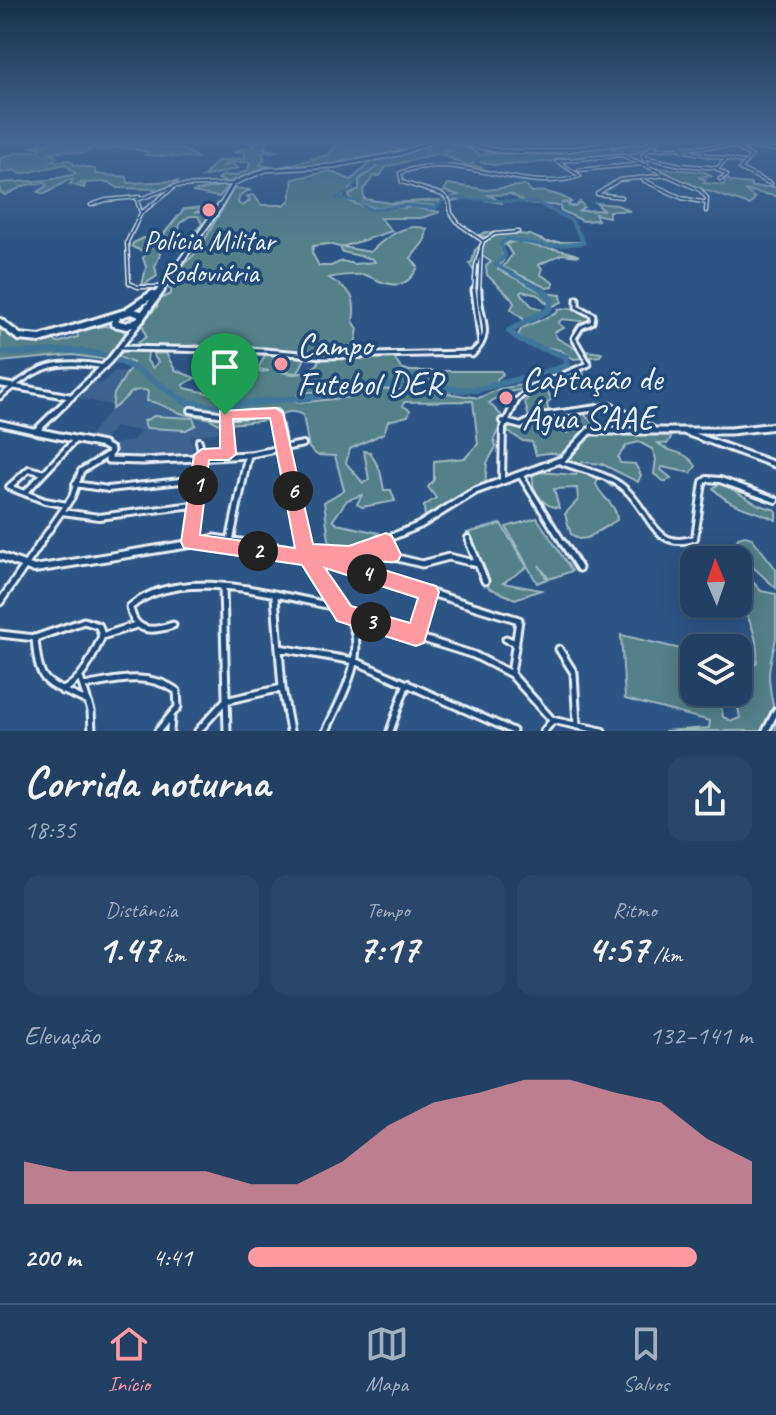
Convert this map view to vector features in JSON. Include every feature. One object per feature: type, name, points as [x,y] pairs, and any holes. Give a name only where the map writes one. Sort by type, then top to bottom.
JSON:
[{"type":"main road","points":[[83,327],[120,325],[141,318],[198,240],[232,184],[254,175]]},
{"type":"main road","points":[[0,322],[19,337],[32,339],[83,327],[126,312],[160,289]]},
{"type":"main road","points":[[126,312],[135,311],[141,318]]},
{"type":"main road","points":[[118,315],[113,321],[120,325]]},
{"type":"street","points":[[400,175],[402,182],[448,199],[452,218],[482,243]]},
{"type":"street","points":[[511,175],[570,180],[579,175]]},
{"type":"street","points":[[621,197],[597,194],[619,180],[668,175]]},
{"type":"street","points":[[669,175],[700,190],[707,198],[706,211]]},
{"type":"street","points":[[720,179],[727,175]]},
{"type":"street","points":[[750,175],[771,184]]},
{"type":"street","points":[[640,178],[682,198],[707,203]]},
{"type":"street","points":[[91,205],[106,200],[139,197],[178,186],[232,184]]},
{"type":"street","points":[[160,289],[129,283],[127,242],[141,213],[173,187]]},
{"type":"street","points":[[139,197],[141,213]]},
{"type":"street","points":[[481,344],[474,313],[476,293],[473,276],[477,253],[482,243],[495,234],[518,232]]},
{"type":"street","points":[[482,243],[479,301],[486,341]]},
{"type":"street","points":[[502,479],[502,421],[511,406],[541,381],[589,364],[574,338],[581,327],[592,322],[593,315],[577,307],[577,299]]},
{"type":"street","points":[[35,431],[104,367],[129,338],[141,318]]},
{"type":"street","points":[[120,325],[135,348]]},
{"type":"street","points":[[119,350],[265,351],[324,356],[465,356],[486,341]]},
{"type":"street","points":[[401,354],[466,358],[474,355],[486,341]]},
{"type":"street","points":[[0,397],[41,365],[78,361],[104,367]]},
{"type":"street","points":[[0,384],[15,384],[73,397]]},
{"type":"street","points":[[502,421],[521,426],[540,416],[612,406],[653,430]]},
{"type":"street","points":[[191,410],[225,415],[276,413],[306,555],[355,634],[355,661],[326,731]]},
{"type":"street","points":[[225,415],[229,454]]},
{"type":"street","points":[[0,423],[111,450],[81,471],[67,505],[0,602]]},
{"type":"street","points":[[326,558],[350,554],[386,541],[502,479],[557,461],[589,431],[731,431],[776,426]]},
{"type":"street","points":[[682,431],[776,465]]},
{"type":"street","points":[[25,493],[75,440]]},
{"type":"street","points":[[190,542],[202,455],[199,441]]},
{"type":"street","points":[[107,455],[108,460],[126,462],[202,455],[248,455],[303,444]]},
{"type":"street","points":[[230,544],[248,455]]},
{"type":"street","points":[[557,461],[622,487],[654,529],[663,536],[681,542],[695,538],[703,482],[707,479],[720,480],[776,500]]},
{"type":"street","points":[[44,473],[29,469],[10,486],[67,505]]},
{"type":"street","points":[[519,473],[579,568]]},
{"type":"street","points":[[75,484],[108,489],[199,479]]},
{"type":"street","points":[[62,512],[99,517],[193,505]]},
{"type":"street","points":[[468,538],[485,581]]},
{"type":"street","points":[[386,541],[392,555]]},
{"type":"street","points":[[0,556],[34,569],[203,542],[326,558],[519,620],[511,674]]},
{"type":"street","points":[[361,549],[422,564],[449,557],[478,564]]},
{"type":"street","points":[[173,625],[148,633],[130,612],[138,598],[193,584],[339,607]]},
{"type":"street","points":[[223,588],[227,731]]},
{"type":"street","points":[[416,636],[429,592]]},
{"type":"street","points":[[275,597],[282,688],[290,731]]},
{"type":"street","points":[[344,614],[474,655],[511,674],[552,720],[602,731]]},
{"type":"street","points":[[0,634],[35,638],[84,621],[99,626],[102,636],[80,678],[74,686],[62,691]]},
{"type":"street","points":[[102,636],[138,625]]},
{"type":"street","points":[[35,638],[39,672],[49,686],[86,701]]},
{"type":"street","points":[[506,639],[516,643]]},
{"type":"street","points":[[279,648],[355,661],[513,731]]},
{"type":"street","points":[[559,649],[574,673],[577,726]]},
{"type":"street","points":[[80,678],[91,711],[92,731]]},
{"type":"street","points":[[84,686],[133,678],[157,680],[177,691],[178,707],[158,731]]},
{"type":"street","points":[[390,731],[407,683]]},
{"type":"street","points":[[198,731],[225,701],[282,688]]},
{"type":"street","points":[[766,731],[776,711]]},
{"type":"street","points":[[170,731],[171,718]]},
{"type":"street","points":[[544,731],[552,720]]},
{"type":"shaded area","points":[[115,371],[131,374],[152,388],[216,413],[221,432],[191,436],[194,453],[149,458],[113,455],[115,444],[132,441],[141,431],[115,427],[102,442],[86,439],[114,406],[73,397],[89,382],[101,384]]},
{"type":"green space","points":[[71,175],[107,175],[127,177],[128,183],[179,181],[163,189],[118,188],[109,182],[77,183],[85,185],[84,188],[70,184],[73,180],[70,179],[45,194],[38,192],[47,186],[45,183],[26,185],[5,195],[0,192],[0,183],[49,180]]},
{"type":"green space","points":[[224,175],[247,175],[233,181],[219,197],[192,192],[220,186],[224,181],[218,179]]},
{"type":"green space","points":[[340,175],[351,180],[356,175],[363,175],[341,198],[372,210],[411,207],[440,212],[421,218],[380,218],[392,231],[342,247],[370,252],[403,229],[427,229],[425,240],[411,258],[418,267],[402,284],[389,284],[360,275],[329,278],[343,287],[353,300],[353,321],[358,329],[355,344],[366,352],[392,356],[401,368],[410,371],[501,371],[503,374],[497,379],[499,385],[476,391],[453,391],[420,383],[299,393],[294,400],[298,403],[351,397],[386,389],[479,398],[499,389],[545,381],[583,367],[584,377],[596,385],[598,391],[583,384],[547,389],[551,399],[547,404],[551,420],[562,433],[568,433],[563,412],[582,412],[597,427],[644,427],[645,433],[672,436],[667,444],[658,443],[691,460],[696,466],[691,473],[662,467],[660,469],[671,478],[665,482],[654,474],[656,459],[652,449],[639,442],[627,445],[618,457],[620,463],[635,464],[641,475],[638,482],[602,464],[582,462],[581,465],[616,478],[612,487],[599,477],[596,484],[614,510],[617,520],[587,538],[579,539],[571,534],[565,514],[578,500],[577,488],[554,489],[559,508],[553,507],[536,492],[533,474],[576,475],[579,470],[559,455],[536,455],[532,442],[523,441],[507,431],[511,426],[525,426],[530,422],[525,402],[533,390],[529,388],[504,393],[489,403],[504,418],[494,439],[496,447],[487,463],[485,487],[434,520],[425,519],[424,506],[436,498],[428,487],[434,480],[434,461],[465,458],[478,444],[473,401],[404,402],[403,406],[410,410],[408,416],[388,421],[384,433],[350,449],[346,463],[363,483],[369,480],[364,451],[370,452],[380,470],[384,490],[391,490],[395,501],[362,507],[357,504],[362,495],[347,500],[333,520],[337,524],[379,533],[366,544],[338,553],[329,540],[324,502],[344,490],[335,456],[317,455],[309,448],[303,415],[288,412],[266,420],[219,424],[209,418],[184,414],[147,401],[148,391],[141,390],[132,392],[112,409],[114,394],[133,363],[118,357],[123,351],[148,352],[147,361],[153,368],[158,362],[153,354],[166,353],[175,370],[195,378],[183,385],[185,388],[215,394],[230,390],[252,374],[269,371],[258,369],[265,355],[305,358],[298,373],[278,371],[290,374],[295,374],[304,372],[318,364],[318,357],[224,353],[198,345],[154,349],[138,343],[146,337],[142,322],[157,307],[159,300],[171,294],[171,289],[167,288],[199,250],[234,188],[251,190],[239,198],[238,203],[243,206],[250,200],[247,196],[254,195],[261,205],[284,205],[290,200],[293,179]],"holes":[[[328,244],[340,247],[342,252],[373,259],[375,262],[354,264],[342,261],[331,266],[319,266],[312,253],[313,246]]]},
{"type":"green space","points":[[366,175],[381,175],[374,176],[363,190],[364,199],[391,203],[440,200],[438,206],[406,204],[373,208],[350,199],[349,195],[359,189],[359,180]]},
{"type":"green space","points":[[670,175],[710,175],[698,177],[706,180],[703,183],[724,185],[725,181],[717,179],[726,178],[732,182],[751,184],[751,187],[776,187],[776,196],[744,190],[755,198],[750,205],[668,178],[673,177]]},
{"type":"green space","points":[[448,184],[487,190],[525,185],[532,192],[564,198],[571,202],[561,203],[570,203],[568,206],[580,202],[584,207],[579,211],[603,210],[596,203],[617,205],[630,211],[609,211],[609,217],[595,214],[598,220],[583,221],[560,210],[560,206],[526,203],[511,194],[489,195],[503,203],[470,198],[450,201],[458,195],[444,191]]},
{"type":"green space","points":[[205,207],[196,212],[212,212],[198,234],[192,235],[202,224],[198,216],[190,216],[180,223],[178,237],[159,249],[155,266],[157,276],[142,286],[146,267],[143,258],[147,253],[132,247],[133,243],[144,238],[158,241],[184,209]]},
{"type":"green space","points":[[486,232],[530,235],[547,242],[582,242],[554,246],[513,239],[501,247],[504,259],[498,269],[543,293],[561,295],[562,302],[551,307],[538,295],[522,291],[520,293],[532,306],[547,312],[527,321],[511,309],[514,303],[511,298],[487,275],[486,266],[491,262],[481,255],[474,271],[469,263],[475,250],[489,238],[479,235]]},
{"type":"green space","points":[[518,241],[579,256],[562,254],[538,265],[542,268],[540,274],[554,283],[547,288],[503,267],[512,255],[506,244]]},
{"type":"green space","points":[[569,308],[590,314],[595,320],[562,319],[558,323],[564,328],[554,332],[557,338],[578,350],[602,353],[600,356],[574,359],[560,350],[528,344],[518,335],[522,328],[558,310]]},
{"type":"green space","points":[[104,326],[121,328],[127,336],[107,360],[72,355],[0,362],[0,329],[18,338],[31,341],[52,338],[57,343],[78,337],[77,331]]},
{"type":"green space","points":[[154,416],[193,418],[196,425],[186,430],[146,428],[144,421]]},
{"type":"green space","points":[[721,483],[759,505],[776,510],[776,520],[727,500],[713,488]]},
{"type":"green space","points":[[537,518],[572,571],[549,579],[539,565],[547,579],[537,583],[506,527]]},
{"type":"green space","points":[[501,524],[527,567],[503,583],[541,590],[515,599],[489,588],[467,533]]},
{"type":"green space","points":[[738,538],[752,538],[776,569],[776,588],[752,566],[752,546],[737,546]]},
{"type":"green space","points":[[752,581],[761,591],[776,594],[776,638],[769,675],[776,731],[664,731],[709,728],[710,721],[625,699],[621,635],[680,649],[680,706],[721,706],[723,717],[732,721],[740,718],[738,706],[752,706],[752,668],[757,662],[748,618],[752,618]]},
{"type":"waterway","points":[[361,175],[352,190],[337,198],[356,201],[367,208]]},
{"type":"waterway","points":[[435,208],[444,200],[454,198],[538,203],[547,208]]},
{"type":"waterway","points":[[364,206],[371,210],[393,207]]},
{"type":"waterway","points":[[393,207],[402,206]]},
{"type":"waterway","points":[[411,206],[421,207]]},
{"type":"waterway","points":[[421,207],[437,206]]},
{"type":"waterway","points":[[543,206],[547,208]]},
{"type":"waterway","points":[[388,208],[393,207]]},
{"type":"waterway","points":[[393,207],[421,207]]},
{"type":"waterway","points":[[421,207],[430,208]]},
{"type":"waterway","points":[[545,292],[496,265],[505,256],[501,244],[508,239],[548,246],[584,243],[571,220],[547,208]]},
{"type":"waterway","points":[[262,402],[339,394],[380,385],[476,390],[557,369],[567,365],[567,357],[521,341],[509,331],[549,309],[552,300],[545,292]]},
{"type":"waterway","points":[[0,352],[96,353],[150,377],[184,401]]},
{"type":"waterway","points":[[184,401],[210,407],[262,402]]},
{"type":"waterway","points":[[262,402],[272,401]]},
{"type":"waterway","points":[[252,403],[262,402]]},
{"type":"place","name":"Polícia Militar Rodoviária","points":[[209,210]]},
{"type":"place","name":"Campo Futebol DER","points":[[281,364]]},
{"type":"place","name":"Captação de Água SAAE","points":[[506,398]]},
{"type":"route","points":[[225,415],[229,454],[202,455],[190,542],[307,558],[344,614],[416,636],[429,592],[326,560],[343,558],[361,549],[392,555],[387,550],[386,541],[361,549],[350,554],[305,552],[276,413],[225,415]]}]
